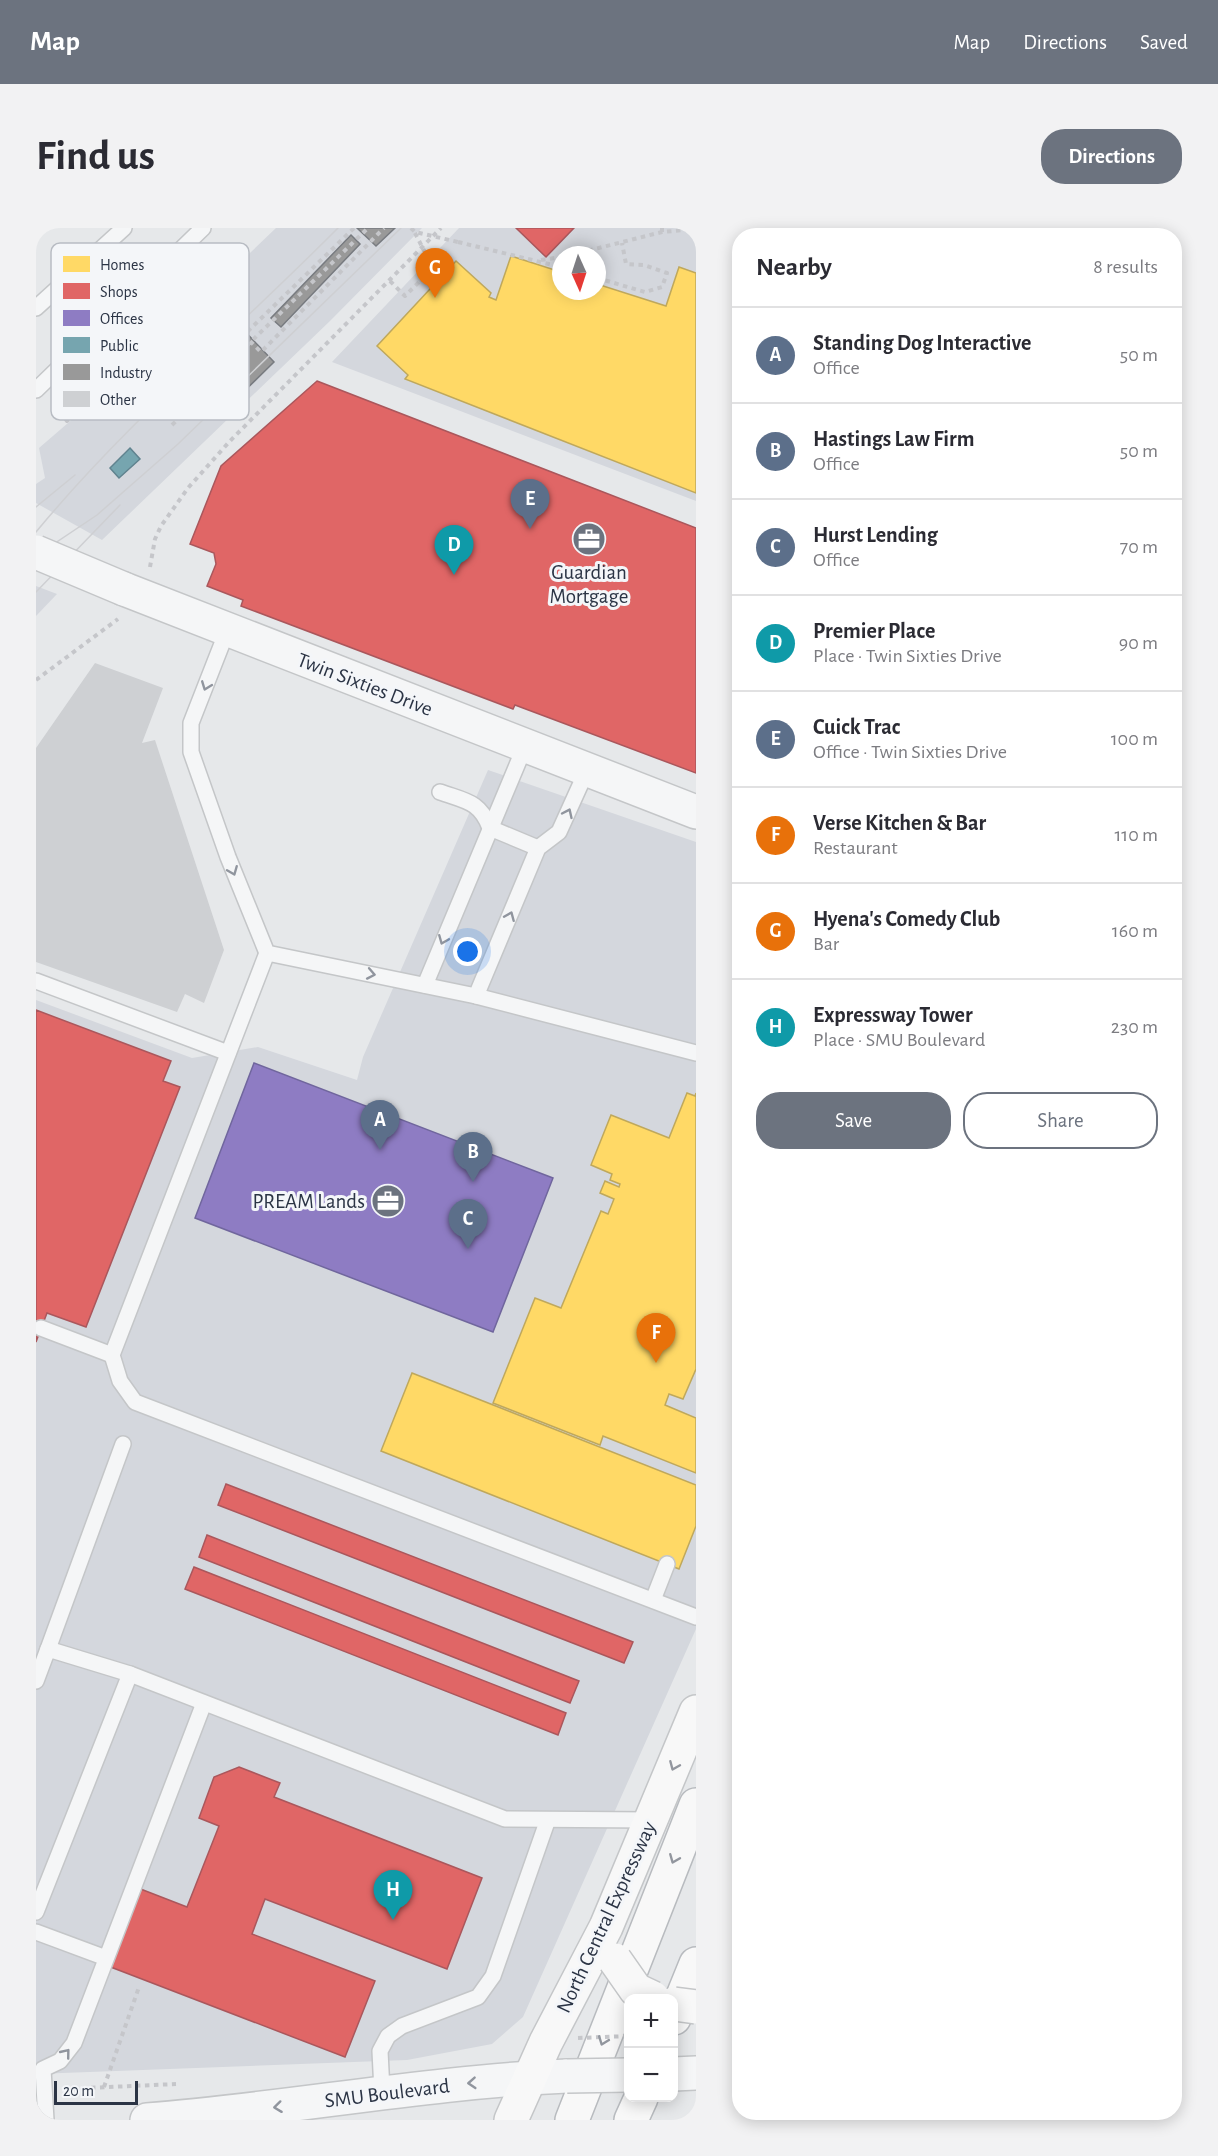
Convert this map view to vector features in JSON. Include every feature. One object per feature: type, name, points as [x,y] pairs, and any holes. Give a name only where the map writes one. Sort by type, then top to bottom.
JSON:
[{"type":"main road","name":"North Central Expressway","points":[[511,2120],[606,1927],[696,1712]]},
{"type":"main road","points":[[572,2120],[696,1805]]},
{"type":"main road","points":[[606,1927],[615,1960],[636,1990],[644,1994]]},
{"type":"main road","points":[[678,2008],[696,1964]]},
{"type":"main road","points":[[678,2005],[696,2007]]},
{"type":"main road","points":[[632,2120],[639,2102]]},
{"type":"street","name":"Twin Sixties Drive","points":[[36,552],[123,603],[227,631],[696,812]]},
{"type":"street","points":[[678,2074],[696,2073]]},
{"type":"street","name":"SMU Boulevard","points":[[147,2120],[285,2107],[382,2091],[530,2078],[624,2075]]},
{"type":"lane","points":[[108,243],[124,228]]},
{"type":"lane","points":[[188,243],[203,228]]},
{"type":"lane","points":[[36,308],[51,294]]},
{"type":"lane","points":[[36,390],[51,375]]},
{"type":"lane","points":[[227,631],[191,723],[191,752],[228,857],[267,952],[112,1355],[120,1382],[135,1402],[695,1614]]},
{"type":"lane","points":[[425,985],[525,746]]},
{"type":"lane","points":[[476,996],[538,848],[559,832],[587,770]]},
{"type":"lane","points":[[440,792],[478,806],[490,828],[538,848]]},
{"type":"lane","points":[[267,952],[476,996],[696,1053]]},
{"type":"lane","points":[[36,981],[228,1053]]},
{"type":"lane","points":[[41,1328],[112,1355]]},
{"type":"lane","points":[[36,1681],[123,1444]]},
{"type":"lane","points":[[653,1600],[667,1564]]},
{"type":"lane","points":[[48,1649],[130,1674],[481,1812],[505,1819],[547,1822],[651,1820]]},
{"type":"lane","points":[[36,1912],[130,1674]]},
{"type":"lane","points":[[46,2120],[44,2069],[60,2061],[74,2043],[204,1703]]},
{"type":"lane","points":[[382,2091],[381,2051],[388,2036],[402,2026],[478,1997],[493,1976],[547,1822]]},
{"type":"lane","points":[[36,1932],[106,1959]]},
{"type":"path","points":[[249,330],[354,228]]},
{"type":"path","points":[[249,346],[368,228]]},
{"type":"path","points":[[249,340],[261,352],[384,228]]},
{"type":"path","points":[[390,281],[405,296],[433,268],[411,228]]},
{"type":"path","points":[[150,569],[155,539],[161,526],[188,488],[230,441],[441,228]]},
{"type":"path","points":[[606,247],[662,230],[696,229]]},
{"type":"path","points":[[415,232],[552,265]]},
{"type":"path","points":[[606,281],[645,292],[662,287],[667,273],[644,265],[626,264],[622,243]]},
{"type":"path","points":[[539,261],[552,259]]},
{"type":"path","points":[[172,425],[177,420]]},
{"type":"path","points":[[36,680],[123,603]]},
{"type":"path","points":[[104,2087],[139,1988]]},
{"type":"path","points":[[578,2038],[624,2036]]},
{"type":"shaded area","points":[[276,228],[422,228],[249,399],[249,254]]},
{"type":"shaded area","points":[[459,228],[696,228],[696,501],[332,362]]},
{"type":"shaded area","points":[[71,420],[227,420],[102,540],[36,503],[36,484],[45,478],[39,448]]},
{"type":"shaded area","points":[[36,586],[57,594],[36,616]]},
{"type":"shaded area","points":[[488,770],[696,842],[696,1629],[523,2017],[492,2044],[407,2060],[36,2074],[36,1000],[192,1058],[258,1047],[357,1080],[363,1057]]},
{"type":"building: Homes","points":[[511,256],[552,269],[552,300],[606,300],[606,287],[666,306],[679,267],[696,273],[696,493],[405,379],[408,375],[377,346],[456,261],[491,293],[489,297],[496,300]]},
{"type":"building: Homes","points":[[687,1093],[695,1096],[696,1093],[696,1369],[683,1399],[669,1394],[665,1405],[696,1418],[696,1473],[603,1436],[600,1445],[493,1403],[535,1298],[561,1308],[601,1211],[608,1214],[614,1199],[600,1193],[605,1181],[619,1187],[620,1184],[610,1180],[612,1174],[591,1165],[611,1115],[669,1138]]},
{"type":"building: Homes","points":[[412,1373],[696,1485],[696,1526],[679,1569],[381,1451]]},
{"type":"building: Shops","points":[[516,228],[574,228],[557,246],[552,246],[552,251],[546,257]]},
{"type":"building: Shops","points":[[317,381],[696,528],[696,773],[515,705],[513,709],[241,606],[243,600],[207,586],[216,564],[214,553],[190,544],[221,466]]},
{"type":"building: Shops","points":[[36,1010],[171,1061],[163,1081],[180,1087],[86,1327],[47,1313],[36,1342]]},
{"type":"building: Shops","points":[[226,1484],[633,1642],[624,1663],[218,1505]]},
{"type":"building: Shops","points":[[207,1535],[579,1681],[570,1703],[199,1557]]},
{"type":"building: Shops","points":[[194,1567],[566,1713],[558,1735],[185,1589]]},
{"type":"building: Shops","points":[[239,1767],[280,1783],[274,1797],[482,1878],[447,1969],[265,1899],[252,1934],[375,1981],[345,2057],[108,1966],[138,1888],[187,1907],[219,1826],[199,1818],[214,1777]]},
{"type":"building: Offices","points":[[254,1063],[553,1178],[493,1332],[195,1218]]},
{"type":"building: Public","points":[[130,448],[140,459],[119,478],[110,468]]},
{"type":"building: Industry","points":[[357,228],[395,228],[376,246]]},
{"type":"building: Industry","points":[[351,235],[360,244],[281,327],[271,318]]},
{"type":"building: Industry","points":[[249,336],[274,362],[249,387]]},
{"type":"building: Other","points":[[95,663],[163,688],[142,743],[155,740],[224,950],[204,1003],[185,994],[177,1012],[36,962],[36,748]]},
{"type":"tram line","points":[[249,315],[338,228]]},
{"type":"tram line","points":[[249,375],[401,228]]},
{"type":"tram line","points":[[36,532],[71,491],[139,420]]},
{"type":"tram line","points":[[36,556],[97,515],[203,420]]},
{"type":"tram line","points":[[36,507],[75,475]]},
{"type":"tram line","points":[[36,592],[120,505]]},
{"type":"place","name":"Hyena's Comedy Club","points":[[435,298]]},
{"type":"place","name":"Cuick Trac","points":[[530,529]]},
{"type":"place","name":"Guardian Mortgage","points":[[589,539]]},
{"type":"place","name":"Premier Place","points":[[454,575]]},
{"type":"place","name":"Standing Dog Interactive","points":[[380,1150]]},
{"type":"place","name":"Hastings Law Firm","points":[[473,1182]]},
{"type":"place","name":"PREAM Lands","points":[[388,1201]]},
{"type":"place","name":"Hurst Lending","points":[[468,1249]]},
{"type":"place","name":"Verse Kitchen & Bar","points":[[656,1363]]},
{"type":"place","name":"Expressway Tower","points":[[393,1920]]}]
